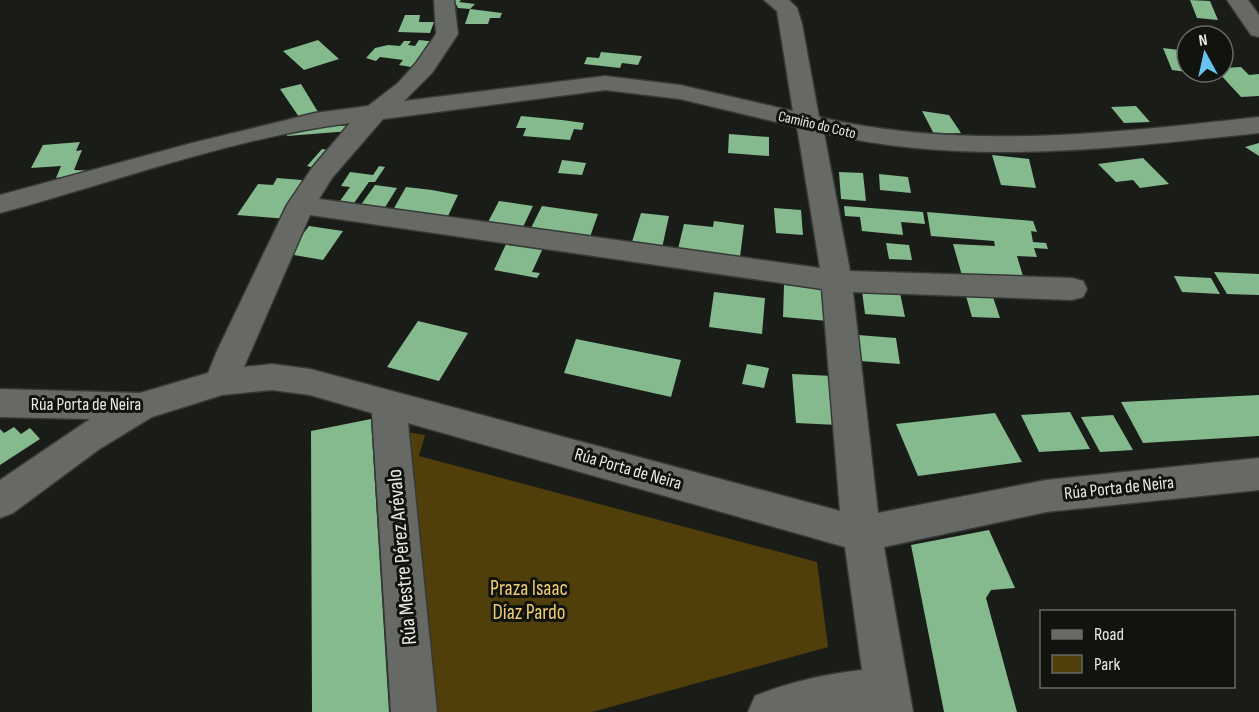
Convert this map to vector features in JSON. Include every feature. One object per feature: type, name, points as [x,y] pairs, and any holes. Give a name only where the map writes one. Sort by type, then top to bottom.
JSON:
[{"type":"street","points":[[222,382],[233,351],[300,205],[321,174],[367,119],[379,111],[424,68],[447,34],[444,0]]},
{"type":"street","points":[[771,712],[830,696],[887,700],[862,534],[837,281],[787,8],[774,0]]},
{"type":"street","points":[[1236,0],[1259,30]]},
{"type":"street","name":"Camiño do Coto","points":[[0,204],[315,120],[605,83],[680,92],[858,134],[914,141],[993,144],[1061,143],[1259,125]]},
{"type":"street","points":[[300,205],[837,281],[1072,289]]},
{"type":"street","name":"Rúa Porta de Neira","points":[[0,403],[140,407],[222,382],[272,377],[300,381],[389,402],[862,534],[1046,496],[1259,474]]},
{"type":"street","name":"Rúa Mestre Pérez Arévalo","points":[[389,402],[414,712]]},
{"type":"street","points":[[0,501],[85,440],[140,407]]},
{"type":"green space","name":"Praza Isaac Díaz Pardo","points":[[402,431],[425,435],[419,456],[817,562],[828,647],[592,712],[427,712]]},
{"type":"building","points":[[454,0],[475,4],[470,9],[458,8]]},
{"type":"building","points":[[1190,0],[1210,1],[1218,20],[1197,18]]},
{"type":"building","points":[[470,9],[502,13],[500,18],[490,18],[488,24],[465,24]]},
{"type":"building","points":[[405,15],[420,15],[419,22],[434,22],[430,33],[398,32]]},
{"type":"building","points":[[318,40],[339,59],[304,70],[283,51]]},
{"type":"building","points":[[419,40],[437,42],[417,68],[399,65],[403,60],[380,57],[376,61],[366,58],[375,48],[388,45],[400,46],[404,41],[411,41],[408,45],[415,46]]},
{"type":"building","points":[[1163,48],[1175,50],[1175,70],[1172,70]]},
{"type":"building","points":[[601,52],[642,56],[638,65],[622,63],[620,68],[584,64],[587,57],[599,58]]},
{"type":"building","points":[[1235,67],[1241,67],[1249,75],[1259,74],[1259,96],[1241,97],[1229,84],[1235,84]]},
{"type":"building","points":[[301,84],[318,112],[299,117],[280,89]]},
{"type":"building","points":[[1136,106],[1150,122],[1124,123],[1111,107]]},
{"type":"building","points":[[922,111],[949,115],[961,133],[934,134]]},
{"type":"building","points":[[521,116],[584,123],[582,130],[574,129],[570,140],[523,136],[526,128],[516,128]]},
{"type":"building","points":[[331,121],[359,123],[350,131],[287,136],[288,130]]},
{"type":"building","points":[[729,134],[769,137],[769,156],[728,153]]},
{"type":"building","points":[[80,142],[76,151],[82,150],[74,170],[97,171],[58,185],[62,177],[56,178],[61,166],[31,168],[43,145]]},
{"type":"building","points":[[1259,143],[1259,156],[1245,147]]},
{"type":"building","points":[[322,149],[334,151],[319,169],[307,166]]},
{"type":"building","points":[[992,155],[1029,159],[1036,188],[1001,185]]},
{"type":"building","points":[[1143,158],[1169,184],[1140,188],[1133,180],[1116,182],[1098,164]]},
{"type":"building","points":[[562,160],[586,163],[582,175],[558,173]]},
{"type":"building","points":[[379,166],[385,167],[375,182],[369,182],[354,203],[340,201],[350,187],[341,186],[350,172],[373,175]]},
{"type":"building","points":[[839,172],[863,173],[866,201],[841,199]]},
{"type":"building","points":[[879,174],[908,177],[911,193],[880,190]]},
{"type":"building","points":[[277,178],[302,180],[299,187],[306,187],[287,219],[237,215],[258,184],[273,185]]},
{"type":"building","points":[[375,185],[397,188],[384,209],[360,206]]},
{"type":"building","points":[[406,187],[458,195],[448,216],[393,210]]},
{"type":"building","points":[[499,201],[533,206],[522,229],[487,224]]},
{"type":"building","points":[[542,206],[598,214],[590,237],[531,228]]},
{"type":"building","points":[[844,206],[923,212],[925,224],[901,222],[903,235],[862,231],[860,217],[845,216]]},
{"type":"building","points":[[774,208],[801,210],[803,235],[776,233]]},
{"type":"building","points":[[927,212],[1033,221],[1037,232],[1031,231],[1033,242],[1046,243],[1048,249],[1034,248],[1037,257],[1017,256],[1025,283],[963,279],[953,244],[995,246],[994,241],[931,236]]},
{"type":"building","points":[[641,213],[669,216],[662,248],[631,245]]},
{"type":"building","points":[[714,221],[744,225],[740,257],[678,249],[684,224],[713,227]]},
{"type":"building","points":[[309,226],[343,231],[323,260],[288,254]]},
{"type":"building","points":[[507,242],[543,248],[532,272],[540,273],[537,278],[494,270]]},
{"type":"building","points":[[886,243],[909,245],[912,260],[889,259]]},
{"type":"building","points":[[1214,272],[1259,274],[1259,295],[1227,294]]},
{"type":"building","points":[[1174,276],[1211,278],[1220,294],[1182,292]]},
{"type":"building","points":[[784,285],[826,288],[828,321],[783,317]]},
{"type":"building","points":[[862,291],[900,293],[905,317],[865,314]]},
{"type":"building","points":[[714,292],[765,298],[762,334],[709,327]]},
{"type":"building","points":[[966,296],[993,297],[1000,318],[972,317]]},
{"type":"building","points":[[418,321],[468,333],[439,381],[387,367]]},
{"type":"building","points":[[858,335],[896,338],[900,364],[860,361]]},
{"type":"building","points":[[576,339],[681,360],[671,397],[564,373]]},
{"type":"building","points":[[747,364],[769,368],[764,388],[742,384]]},
{"type":"building","points":[[792,374],[833,376],[838,425],[796,423]]},
{"type":"building","points":[[1259,395],[1259,436],[1143,443],[1121,402]]},
{"type":"building","points":[[1070,412],[1090,449],[1039,452],[1021,415]]},
{"type":"building","points":[[995,413],[1022,462],[918,476],[896,424]]},
{"type":"building","points":[[1113,415],[1133,450],[1100,452],[1081,417]]},
{"type":"building","points":[[371,419],[389,712],[312,712],[311,431]]},
{"type":"building","points":[[14,427],[21,434],[30,428],[40,439],[0,465],[0,429],[4,433]]},
{"type":"building","points":[[989,530],[1015,588],[991,590],[986,598],[1017,712],[944,712],[911,545]]}]
